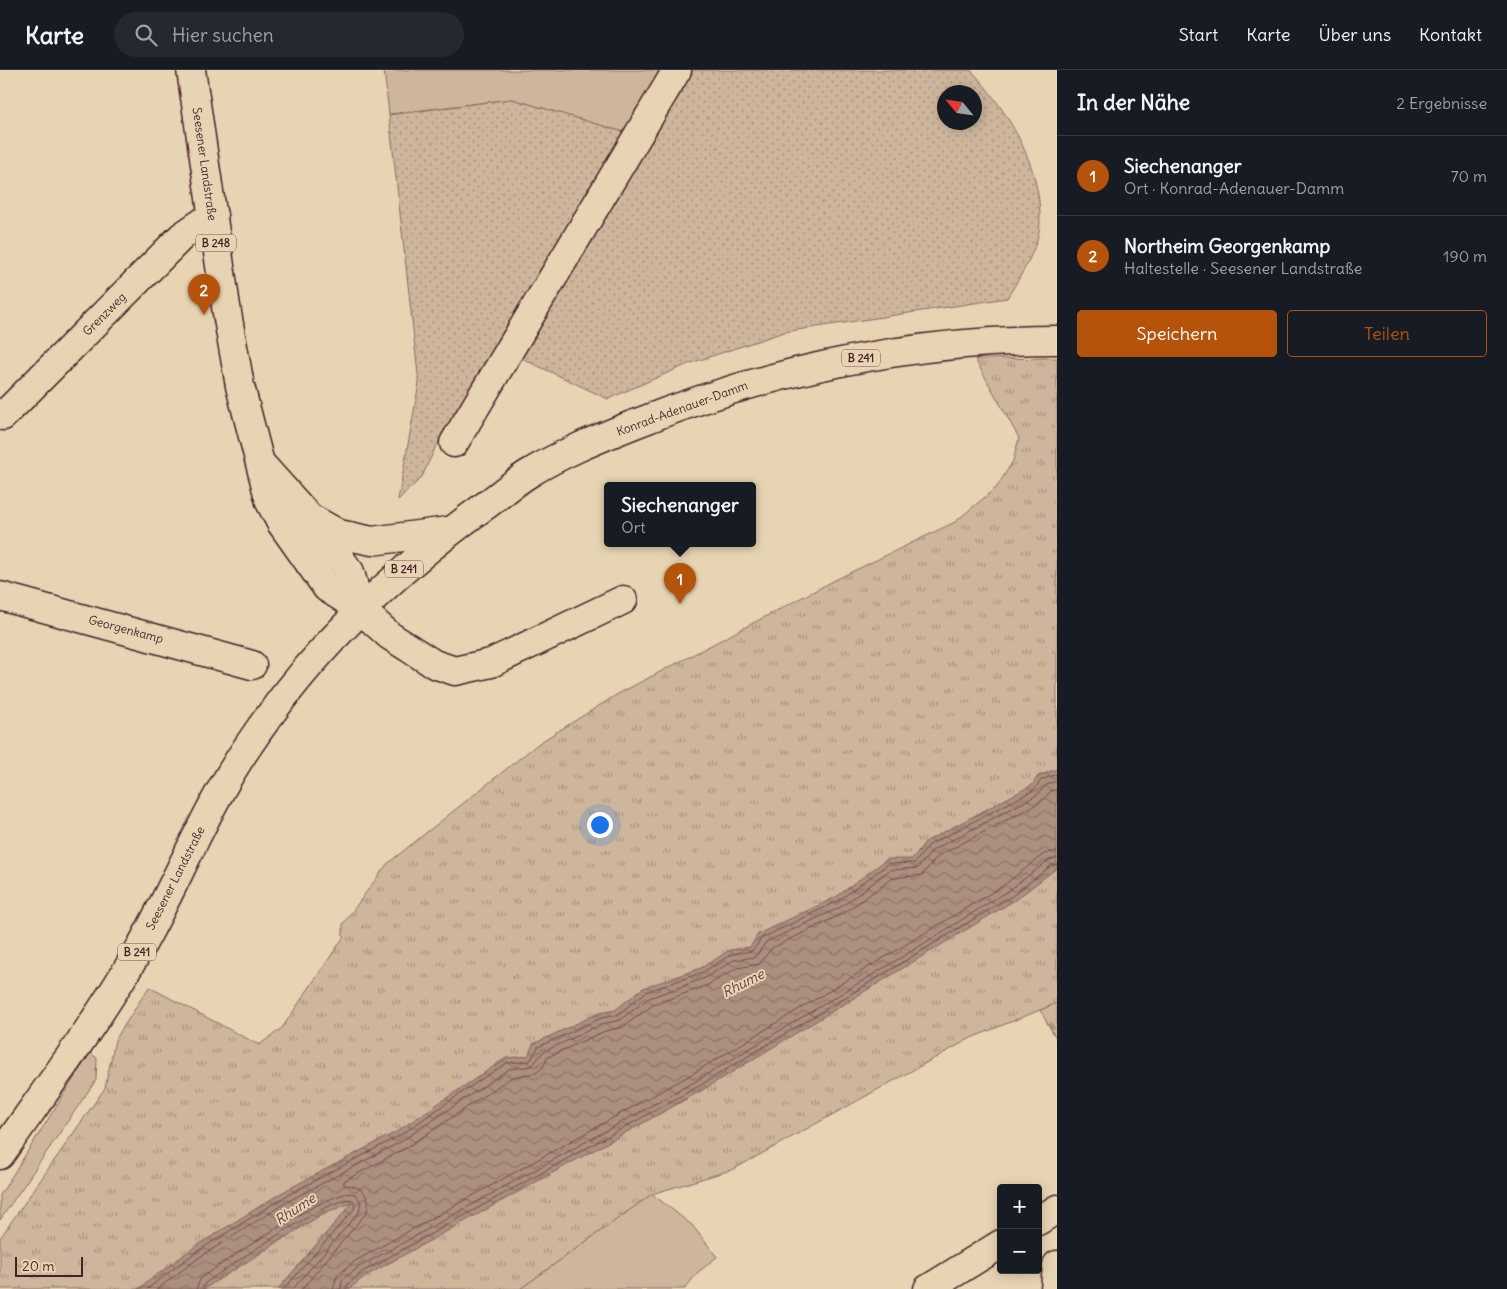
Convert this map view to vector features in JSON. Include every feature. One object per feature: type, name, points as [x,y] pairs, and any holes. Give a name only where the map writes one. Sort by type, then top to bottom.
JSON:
[{"type":"main road","name":"Seesener Landstraße","points":[[192,70],[212,215],[240,386],[270,502],[280,523],[328,588],[360,609]]},
{"type":"main road","points":[[454,443],[677,70]]},
{"type":"main road","name":"Grenzweg","points":[[0,413],[4,416],[182,236],[212,215]]},
{"type":"main road","name":"Konrad-Adenauer-Damm","points":[[360,609],[450,531],[530,473],[595,440],[670,410],[753,383],[834,363],[935,346],[974,342],[1057,340]]},
{"type":"main road","name":"Seesener Landstraße","points":[[261,463],[308,516],[350,572],[360,609]]},
{"type":"main road","points":[[308,516],[339,534],[372,541],[450,531]]},
{"type":"main road","name":"Georgenkamp","points":[[0,596],[252,665]]},
{"type":"main road","points":[[360,609],[390,636],[434,664],[455,671],[491,663],[623,600]]},
{"type":"main road","name":"Seesener Landstraße","points":[[0,1155],[52,1083],[138,950],[212,806],[248,745],[298,678],[360,609]]},
{"type":"main road","points":[[1042,1218],[1057,1209]]},
{"type":"main road","points":[[928,1289],[997,1246]]},
{"type":"main road","points":[[1055,1289],[1057,1265]]},
{"type":"green space","points":[[384,70],[667,70],[630,134],[512,99],[389,114]]},
{"type":"green space","points":[[688,70],[971,70],[997,102],[1019,139],[1035,179],[1039,200],[1040,221],[1037,241],[1018,281],[1007,298],[784,332],[688,364],[608,399],[517,356]]},
{"type":"green space","points":[[512,99],[630,134],[471,397],[436,446],[422,477],[398,500],[419,383],[389,115]]},
{"type":"green space","points":[[1057,358],[1057,1003],[971,1038],[734,1169],[652,1194],[520,1289],[0,1289],[0,1238],[105,1088],[115,1040],[149,987],[259,1045],[282,1028],[343,938],[343,924],[387,864],[539,743],[618,694],[837,579],[955,522],[997,487],[1013,461],[1019,438],[975,359]]},
{"type":"green space","points":[[1057,1003],[1057,1040],[1040,1010]]},
{"type":"green space","points":[[90,1053],[97,1058],[96,1080],[0,1220],[0,1195]]},
{"type":"green space","points":[[652,1194],[692,1225],[717,1257],[697,1273],[685,1289],[520,1289]]},
{"type":"water","name":"Rhume","points":[[1057,769],[1057,868],[1015,900],[701,1091],[364,1277],[349,1289],[278,1289],[352,1203],[324,1213],[204,1289],[138,1289],[193,1248],[281,1193],[396,1132],[506,1058],[528,1056],[533,1044],[599,1013],[615,1010],[643,988],[701,968],[730,950],[750,947],[758,934],[836,897],[887,859],[912,859],[925,842],[1032,785],[1038,776]]},
{"type":"place","name":"Northeim Georgenkamp","points":[[204,315]]},
{"type":"place","name":"Siechenanger","points":[[680,604]]}]
